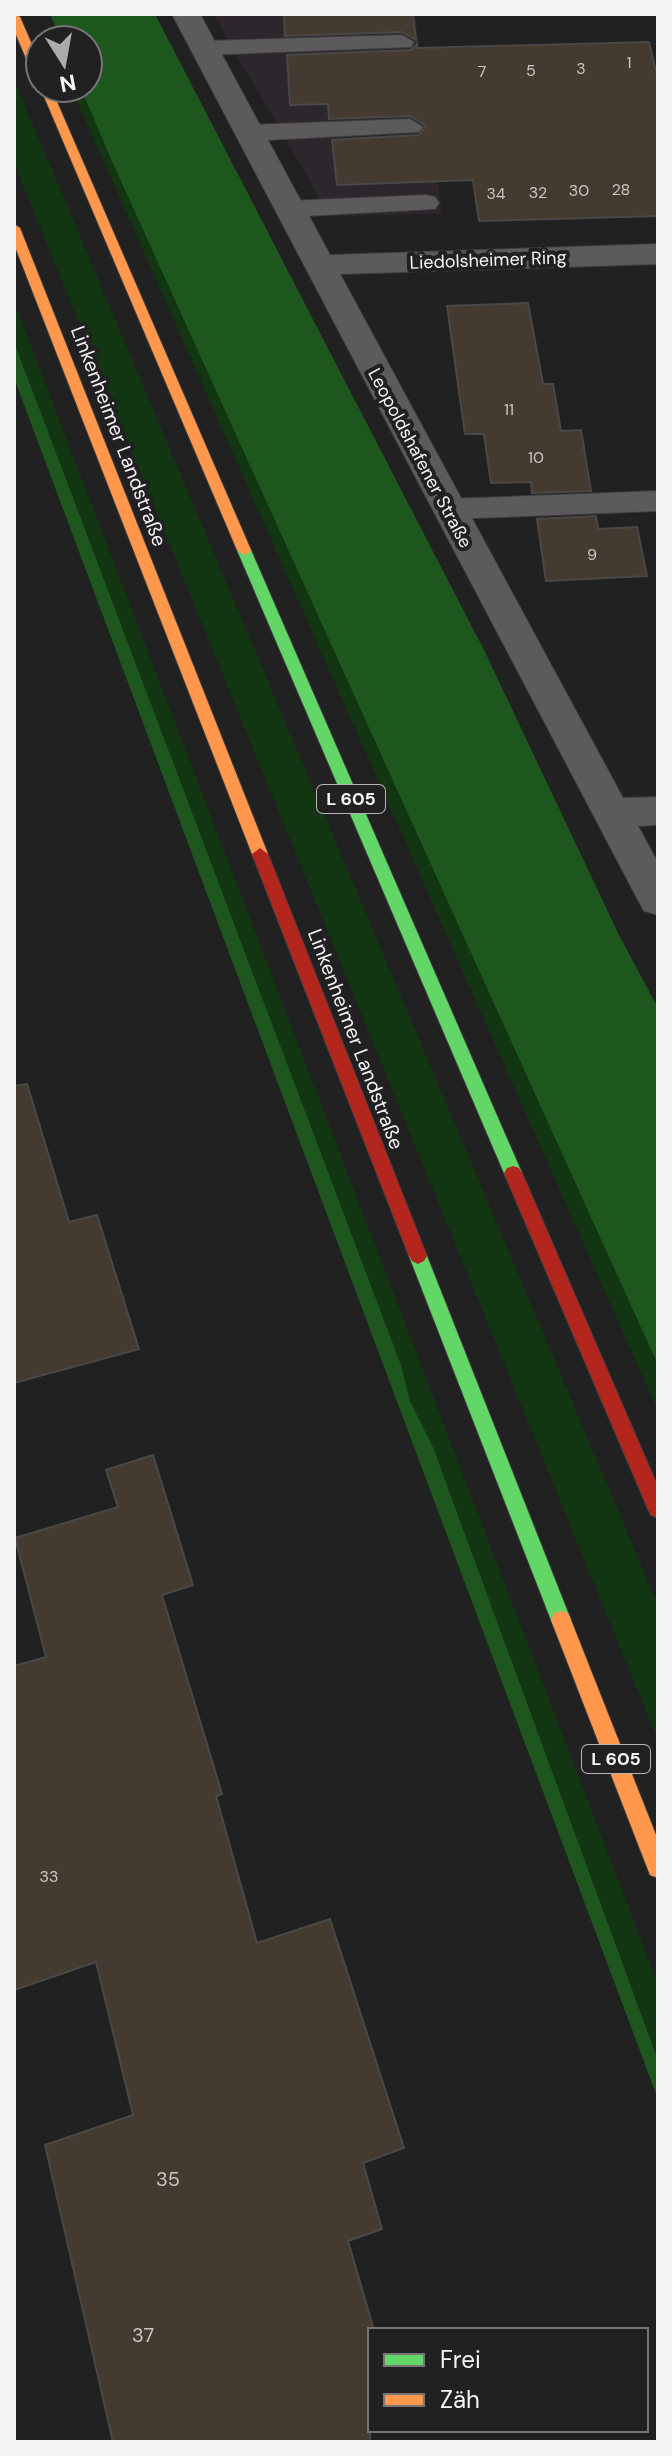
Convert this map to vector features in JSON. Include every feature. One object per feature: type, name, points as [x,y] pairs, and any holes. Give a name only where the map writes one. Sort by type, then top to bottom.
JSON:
[{"type":"main road","points":[[14,17],[24,40]]},
{"type":"main road","name":"L 605","points":[[52,104],[658,1509]]},
{"type":"main road","name":"Linkenheimer Landstraße","points":[[14,228],[658,1867]]},
{"type":"street","name":"Leopoldshafener Straße","points":[[186,14],[658,900]]},
{"type":"street","name":"Liedolsheimer Ring","points":[[318,265],[658,254]]},
{"type":"street","points":[[612,813],[658,811]]},
{"type":"lane","points":[[204,48],[402,42]]},
{"type":"lane","points":[[250,133],[410,127]]},
{"type":"lane","points":[[288,209],[426,203]]},
{"type":"lane","points":[[448,509],[658,501]]},
{"type":"shaded area","points":[[213,14],[415,14],[442,214],[330,216]]},
{"type":"green space","points":[[50,14],[155,14],[485,652],[619,935],[658,1008],[658,1365],[88,104],[104,104],[104,24],[54,24]]},
{"type":"green space","points":[[14,80],[658,1605],[658,1740],[14,163]]},
{"type":"green space","points":[[78,104],[88,104],[658,1365],[658,1411]]},
{"type":"green space","points":[[14,302],[658,1984],[658,2060],[433,1447],[410,1401],[401,1365],[41,417],[14,342]]},
{"type":"green space","points":[[14,342],[401,1365],[410,1401],[433,1447],[658,2060],[658,2099],[14,378]]},
{"type":"building","points":[[284,14],[413,14],[416,40],[402,32],[285,36]]},
{"type":"building","points":[[649,42],[658,80],[658,216],[479,221],[473,180],[337,185],[332,140],[419,135],[426,126],[410,116],[329,119],[328,104],[290,105],[287,55],[411,50],[417,44],[417,48]]},
{"type":"building","points":[[528,303],[543,384],[553,384],[561,431],[581,430],[591,491],[532,493],[531,482],[491,483],[484,434],[465,434],[447,306]]},
{"type":"building","points":[[596,516],[598,529],[637,527],[647,576],[546,581],[537,519]]},
{"type":"building","points":[[27,1084],[69,1222],[97,1215],[139,1349],[14,1383],[14,1086]]},
{"type":"building","points":[[153,1455],[193,1585],[162,1595],[222,1794],[216,1796],[257,1943],[330,1919],[404,2148],[363,2163],[382,2229],[348,2241],[373,2328],[368,2328],[370,2442],[113,2442],[45,2145],[133,2115],[96,1962],[14,1990],[14,1666],[46,1657],[15,1538],[118,1507],[106,1470]]},
{"type":"traffic: fast","points":[[244,550],[513,1173]]},
{"type":"traffic: fast","points":[[418,1256],[561,1620]]},
{"type":"traffic: slow","points":[[14,17],[24,40]]},
{"type":"traffic: slow","points":[[52,104],[244,550]]},
{"type":"traffic: slow","points":[[14,228],[260,854]]},
{"type":"traffic: slow","points":[[561,1620],[658,1867]]},
{"type":"traffic: jam","points":[[260,854],[418,1256]]},
{"type":"traffic: jam","points":[[513,1173],[658,1509]]}]
